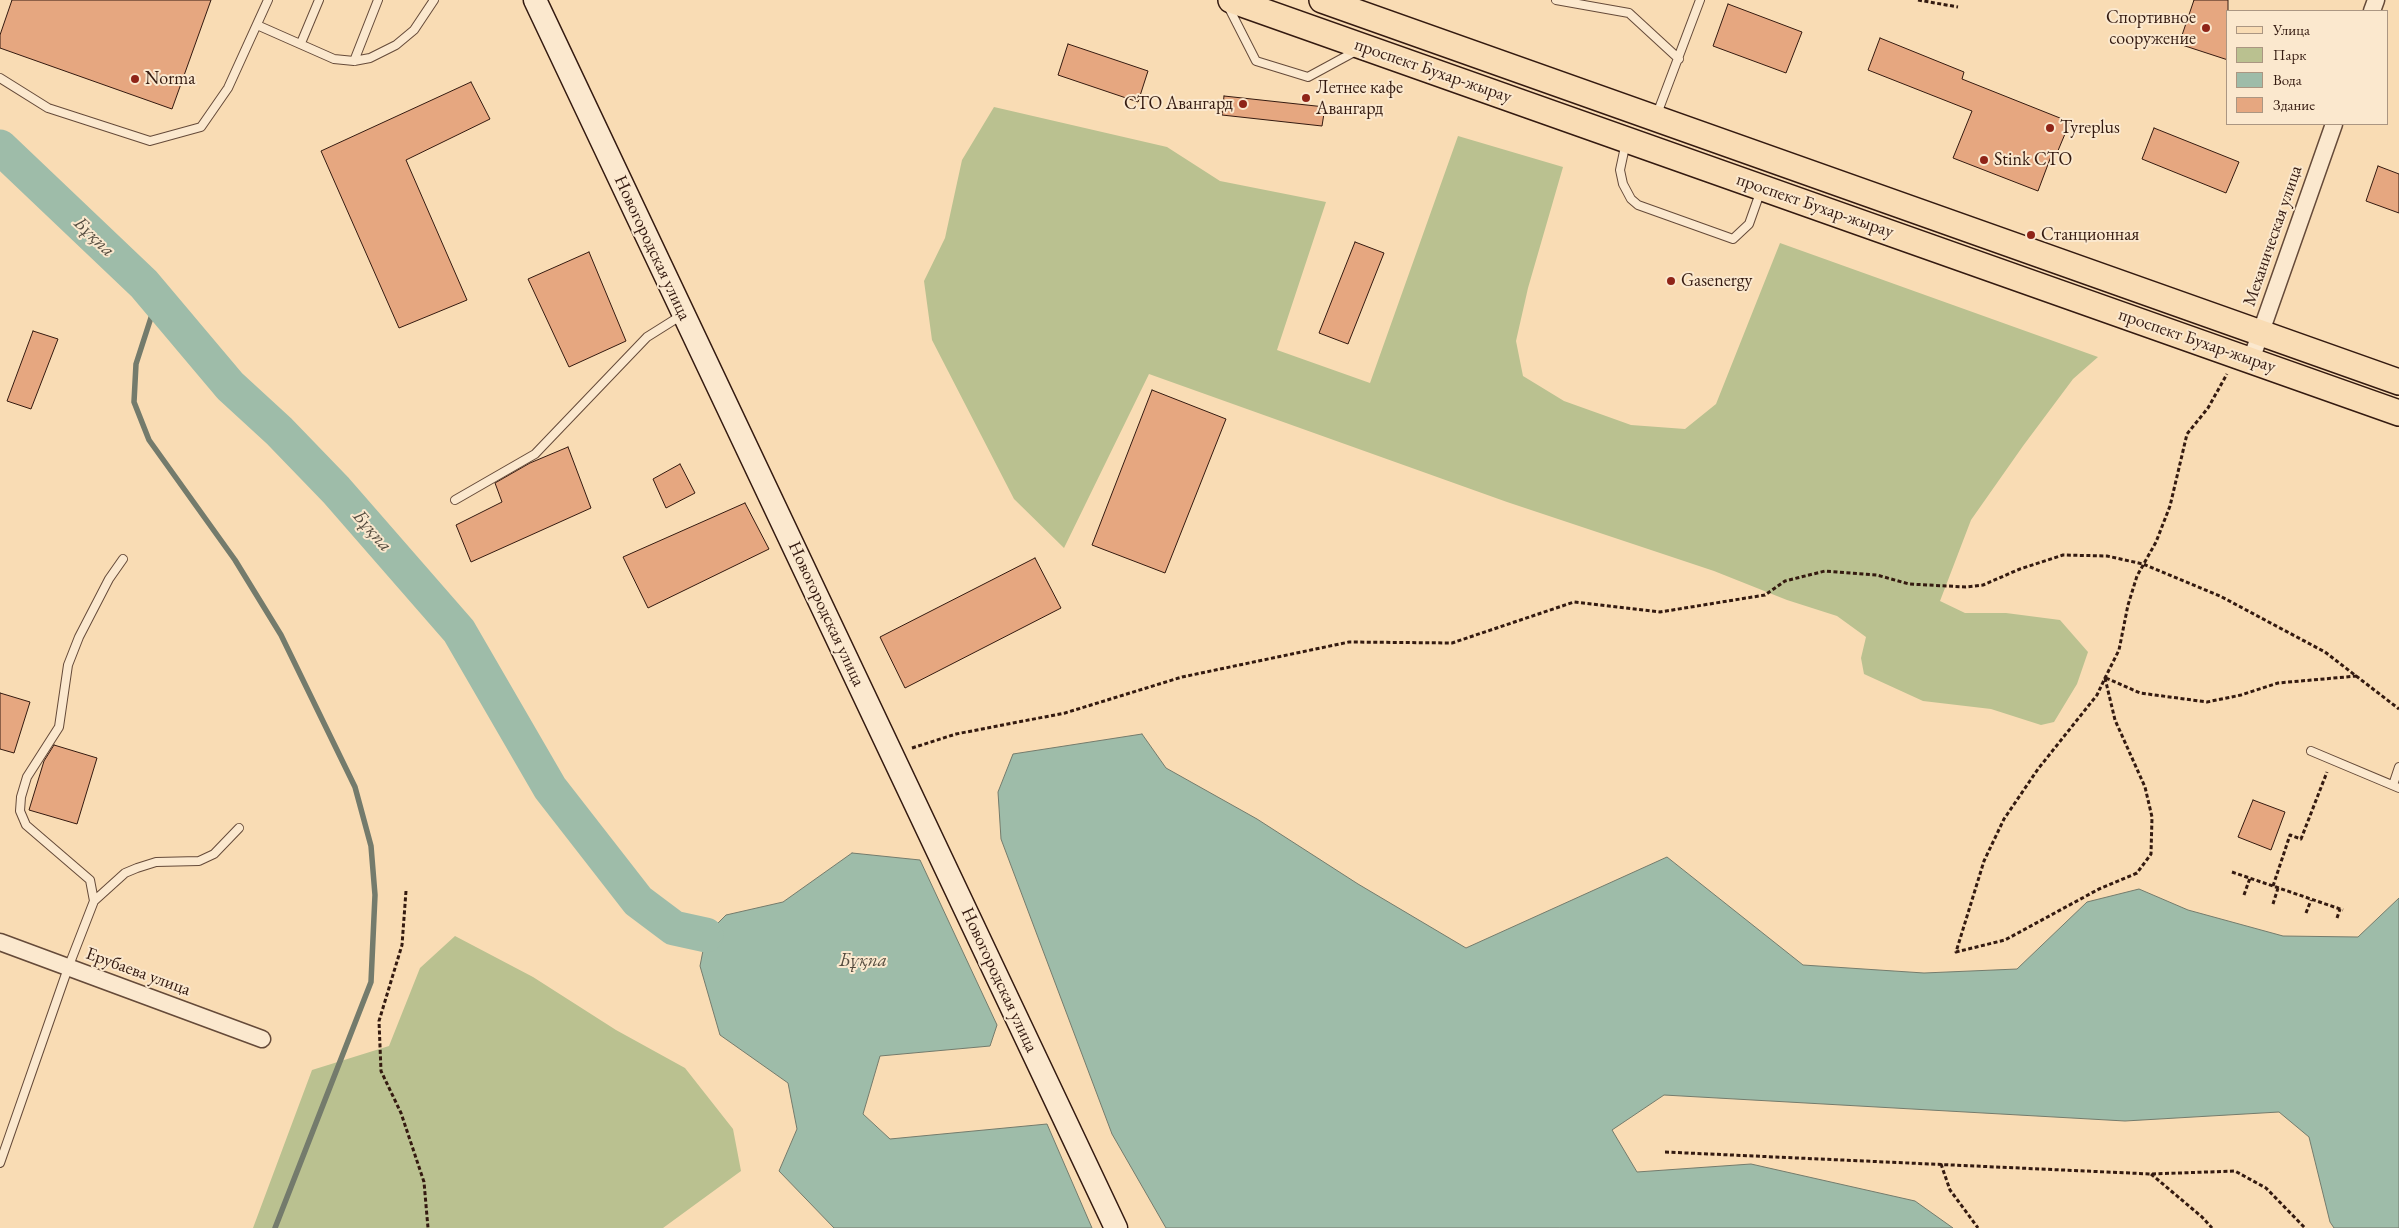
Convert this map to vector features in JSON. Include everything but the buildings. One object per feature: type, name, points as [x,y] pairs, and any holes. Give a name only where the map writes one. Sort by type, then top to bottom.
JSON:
[{"type":"main road","name":"проспект Бухар-жырау","points":[[1231,0],[2399,413]]},
{"type":"main road","points":[[1307,27],[1318,0]]},
{"type":"main road","name":"проспект Бухар-жырау","points":[[1322,0],[2260,335],[2399,382]]},
{"type":"street","name":"Новогородская улица","points":[[535,0],[1116,1228]]},
{"type":"street","name":"Механическая улица","points":[[2244,358],[2260,335],[2334,125]]},
{"type":"street","name":"Ерубаева улица","points":[[0,942],[262,1039]]},
{"type":"lane","points":[[0,78],[48,108],[150,141],[201,127],[228,88],[268,0]]},
{"type":"lane","points":[[301,43],[319,0]]},
{"type":"lane","points":[[354,61],[378,0]]},
{"type":"lane","points":[[257,25],[334,59],[354,61],[370,58],[396,45],[414,30],[434,0]]},
{"type":"lane","points":[[1225,0],[1256,61],[1308,77],[1364,47]]},
{"type":"lane","points":[[1556,0],[1629,14],[1679,59]]},
{"type":"lane","points":[[1655,118],[1700,0]]},
{"type":"lane","points":[[1627,140],[1620,170],[1623,184],[1631,199],[1638,206],[1733,239],[1749,224],[1762,188]]},
{"type":"lane","points":[[455,500],[535,454],[647,337],[683,314]]},
{"type":"lane","points":[[94,901],[90,880],[26,825],[20,811],[20,797],[36,761],[59,727],[68,665],[79,638],[100,595],[123,559]]},
{"type":"lane","points":[[2311,751],[2396,786],[2399,767]]},
{"type":"lane","points":[[1,1159],[68,968],[94,901],[125,874],[137,868],[156,862],[199,861],[214,854],[239,828]]},
{"type":"path","points":[[1918,0],[1958,6]]},
{"type":"path","points":[[2105,678],[2115,720],[2145,787],[2152,817],[2151,854],[2138,873],[2099,889],[2005,940],[1956,952],[1984,861],[2004,819],[2038,769],[2097,695],[2118,650],[2128,605],[2143,564],[2170,506],[2188,434],[2244,358]]},
{"type":"path","points":[[892,754],[956,734],[1065,713],[1182,678],[1248,662],[1349,642],[1452,643],[1574,602],[1660,612],[1764,595],[1786,581],[1825,571],[1877,575],[1909,584],[1966,587],[1983,585],[2020,569],[2063,555],[2108,556],[2143,564],[2220,596],[2325,652],[2399,709]]},
{"type":"path","points":[[2105,678],[2140,693],[2207,702],[2241,695],[2278,683],[2357,676]]},
{"type":"path","points":[[2273,886],[2290,835],[2301,839],[2331,760]]},
{"type":"path","points":[[2232,872],[2342,910],[2337,918]]},
{"type":"path","points":[[2244,895],[2250,878]]},
{"type":"path","points":[[2273,904],[2278,888]]},
{"type":"path","points":[[406,891],[402,945],[379,1021],[382,1071],[402,1114],[424,1182],[428,1228]]},
{"type":"path","points":[[2306,913],[2312,900]]},
{"type":"path","points":[[1665,1152],[2151,1174],[2235,1171],[2266,1188],[2305,1228]]},
{"type":"path","points":[[1941,1164],[1950,1190],[1978,1228]]},
{"type":"path","points":[[2151,1174],[2202,1217],[2212,1228]]},
{"type":"green space","points":[[994,107],[1167,147],[1220,181],[1326,202],[1277,350],[1370,383],[1458,136],[1563,167],[1528,288],[1516,341],[1523,376],[1564,401],[1631,425],[1685,429],[1716,404],[1780,243],[2098,357],[2073,379],[1971,520],[1940,601],[1965,613],[2006,613],[2060,620],[2088,652],[2077,684],[2054,722],[2041,725],[1991,709],[1923,701],[1864,674],[1861,658],[1866,637],[1837,616],[1787,600],[1714,571],[1507,502],[1149,374],[1064,548],[1014,499],[932,340],[924,281],[945,238],[962,160]]},
{"type":"green space","points":[[455,936],[533,977],[616,1030],[685,1068],[733,1129],[741,1171],[663,1228],[253,1228],[312,1070],[389,1046],[420,968]]},
{"type":"water","points":[[1142,734],[1166,768],[1257,819],[1358,884],[1466,948],[1667,857],[1803,965],[1924,973],[2017,969],[2087,902],[2139,889],[2188,910],[2283,936],[2358,937],[2399,898],[2399,1228],[2334,1228],[2330,1222],[2309,1137],[2279,1112],[2125,1121],[1664,1095],[1612,1130],[1637,1172],[1751,1164],[1915,1201],[1953,1228],[1166,1228],[1112,1134],[1001,839],[998,792],[1013,754]]},
{"type":"water","name":"Бұқпа","points":[[852,853],[920,860],[997,1025],[990,1046],[880,1056],[863,1114],[890,1139],[1047,1124],[1092,1228],[834,1228],[779,1171],[797,1129],[788,1083],[720,1035],[700,966],[706,935],[726,915],[783,902]]},
{"type":"waterway","name":"Бұқпа","points":[[0,147],[144,284],[230,386],[279,431],[336,490],[459,631],[550,788],[638,901],[674,928],[706,935]]},
{"type":"waterway","points":[[157,299],[136,364],[134,402],[149,440],[235,560],[281,635],[355,787],[371,846],[375,895],[371,982],[275,1228]]},
{"type":"place","name":"Спортивное сооружение","points":[[2206,28]]},
{"type":"place","name":"Norma","points":[[135,79]]},
{"type":"place","name":"Летнее кафе Авангард","points":[[1306,98]]},
{"type":"place","name":"СТО Авангард","points":[[1243,104]]},
{"type":"place","name":"Tyreplus","points":[[2050,128]]},
{"type":"place","name":"Stink СТО","points":[[1984,160]]},
{"type":"place","name":"Станционная","points":[[2031,235]]},
{"type":"place","name":"Gasenergy","points":[[1671,281]]}]
